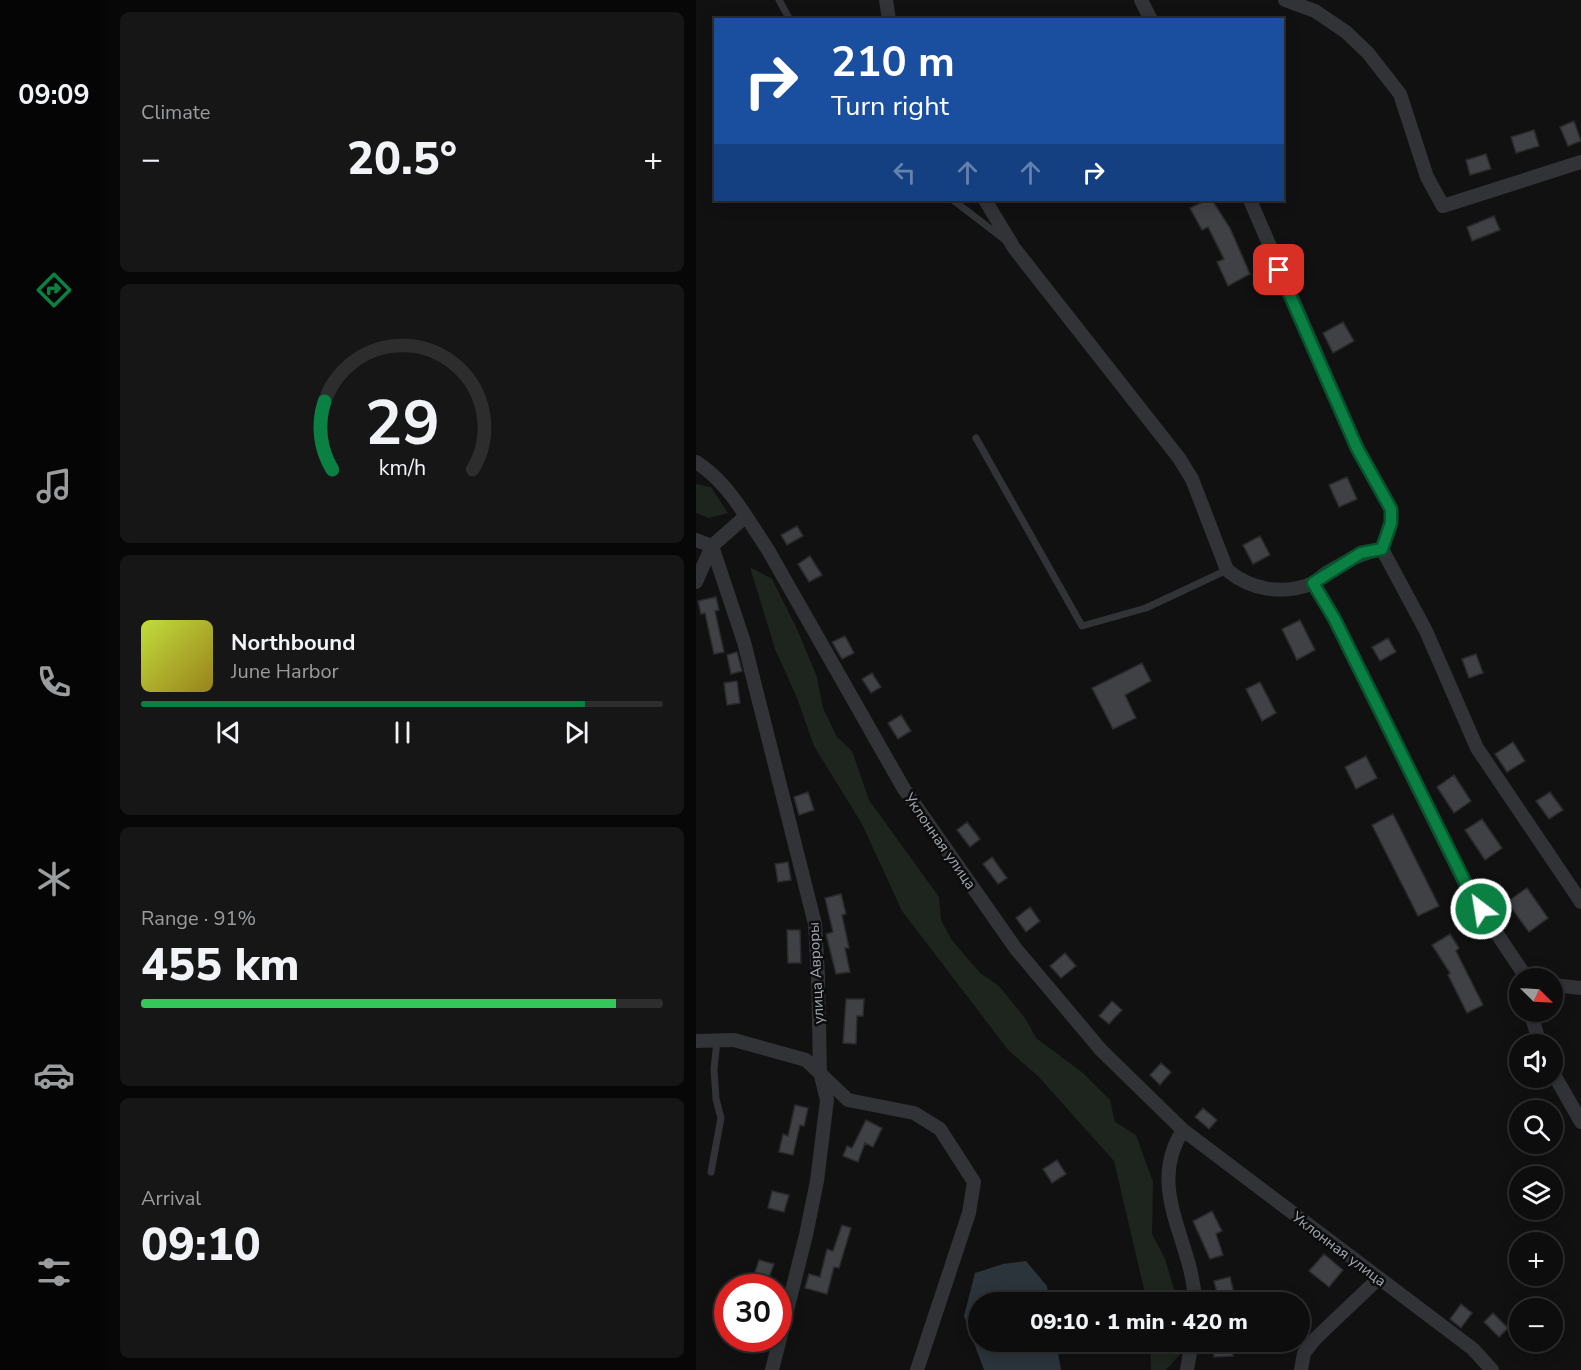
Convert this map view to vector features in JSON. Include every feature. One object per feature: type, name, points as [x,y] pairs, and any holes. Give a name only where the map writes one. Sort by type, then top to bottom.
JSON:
[{"type":"street","points":[[886,0],[889,18]]},
{"type":"street","points":[[1142,0],[1149,18]]},
{"type":"street","points":[[1285,0],[1315,11],[1346,32],[1368,53],[1400,94],[1427,177],[1443,206],[1581,162]]},
{"type":"street","points":[[986,201],[1014,248],[1179,458],[1192,479],[1227,570],[1239,580],[1256,587],[1284,591],[1313,583],[1361,553],[1382,549]]},
{"type":"street","points":[[1250,201],[1357,448],[1391,509],[1391,523],[1382,549],[1426,631],[1477,748],[1581,902]]},
{"type":"street","name":"Уклонная улица","points":[[696,462],[708,470],[731,494],[768,550],[904,789],[1016,950],[1101,1050],[1183,1130],[1473,1349],[1492,1370]]},
{"type":"street","points":[[696,582],[712,546],[746,516]]},
{"type":"street","points":[[696,540],[712,546]]},
{"type":"street","name":"улица Авроры","points":[[712,546],[744,642],[814,924],[818,975],[820,1072],[827,1100],[816,1181],[772,1370]]},
{"type":"street","points":[[1313,583],[1334,618],[1470,892],[1521,968]]},
{"type":"street","points":[[1563,986],[1581,988]]},
{"type":"street","points":[[696,1041],[734,1040],[806,1060],[848,1100],[914,1113],[940,1129],[974,1182],[969,1213],[917,1370]]},
{"type":"street","points":[[1562,1088],[1581,1122]]},
{"type":"street","points":[[1183,1130],[1173,1146],[1167,1173],[1169,1198],[1190,1263],[1194,1292]]},
{"type":"street","points":[[1301,1370],[1304,1353],[1316,1338],[1378,1279]]},
{"type":"street","points":[[1188,1370],[1190,1352]]},
{"type":"lane","points":[[779,0],[789,18]]},
{"type":"lane","points":[[953,201],[1014,248]]},
{"type":"lane","points":[[976,438],[1082,626],[1146,608],[1227,570]]},
{"type":"lane","points":[[711,1172],[721,1118],[716,1099],[714,1069],[717,1041]]},
{"type":"shaded area","points":[[696,484],[711,487],[728,513],[709,518],[696,513]]},
{"type":"shaded area","points":[[750,567],[772,579],[797,629],[817,677],[823,708],[837,737],[852,751],[869,800],[939,897],[941,920],[951,939],[980,973],[999,986],[1025,1018],[1036,1038],[1083,1073],[1110,1100],[1115,1122],[1136,1135],[1153,1182],[1152,1234],[1165,1259],[1175,1292],[1145,1292],[1114,1161],[1038,1076],[1009,1051],[902,911],[862,824],[814,746],[797,698],[775,649]]},
{"type":"shaded area","points":[[1026,1261],[1047,1286],[1048,1292],[970,1292],[975,1273],[1003,1264]]},
{"type":"shaded area","points":[[968,1300],[968,1327],[964,1316]]},
{"type":"shaded area","points":[[977,1352],[1058,1352],[1061,1370],[984,1370]]},
{"type":"shaded area","points":[[1150,1352],[1182,1352],[1166,1370],[1151,1370]]},
{"type":"building","points":[[1574,121],[1581,141],[1568,146],[1560,127]]},
{"type":"building","points":[[1534,130],[1539,146],[1516,153],[1511,137]]},
{"type":"building","points":[[1486,154],[1491,169],[1470,175],[1466,160]]},
{"type":"building","points":[[1205,201],[1213,201],[1230,228],[1250,274],[1228,286],[1217,262],[1224,259],[1208,227],[1202,230],[1190,208]]},
{"type":"building","points":[[1494,216],[1500,230],[1472,241],[1467,227]]},
{"type":"building","points":[[1343,322],[1354,341],[1333,353],[1323,333]]},
{"type":"building","points":[[1347,477],[1357,499],[1339,507],[1329,485]]},
{"type":"building","points":[[797,526],[803,536],[787,545],[781,535]]},
{"type":"building","points":[[1260,536],[1270,555],[1253,564],[1243,545]]},
{"type":"building","points":[[810,556],[822,575],[809,582],[798,564]]},
{"type":"building","points":[[716,597],[719,610],[715,611],[724,652],[714,654],[705,613],[701,614],[698,601]]},
{"type":"building","points":[[1300,620],[1315,650],[1297,660],[1282,629]]},
{"type":"building","points":[[845,636],[854,653],[842,659],[832,642]]},
{"type":"building","points":[[1388,638],[1396,652],[1380,661],[1372,647]]},
{"type":"building","points":[[737,652],[742,671],[731,674],[727,655]]},
{"type":"building","points":[[1476,654],[1483,673],[1469,678],[1462,659]]},
{"type":"building","points":[[1142,663],[1151,681],[1125,695],[1136,718],[1113,729],[1092,688]]},
{"type":"building","points":[[872,673],[881,687],[871,693],[862,679]]},
{"type":"building","points":[[737,681],[740,703],[727,705],[724,683]]},
{"type":"building","points":[[1260,682],[1276,713],[1262,721],[1246,689]]},
{"type":"building","points":[[901,715],[911,731],[898,739],[888,723]]},
{"type":"building","points":[[1513,742],[1525,761],[1507,772],[1495,754]]},
{"type":"building","points":[[1366,756],[1377,778],[1356,789],[1345,767]]},
{"type":"building","points":[[1454,775],[1471,801],[1454,813],[1437,787]]},
{"type":"building","points":[[808,792],[814,810],[799,815],[794,797]]},
{"type":"building","points":[[1550,792],[1563,810],[1549,819],[1536,801]]},
{"type":"building","points":[[1393,814],[1439,906],[1418,916],[1372,825]]},
{"type":"building","points":[[1482,819],[1502,848],[1485,860],[1465,830]]},
{"type":"building","points":[[967,822],[980,839],[970,847],[957,830]]},
{"type":"building","points":[[992,857],[1007,878],[998,884],[983,864]]},
{"type":"building","points":[[788,862],[791,880],[778,882],[775,864]]},
{"type":"building","points":[[1527,888],[1548,918],[1529,932],[1507,902]]},
{"type":"building","points":[[841,894],[846,914],[842,915],[849,948],[845,948],[850,972],[836,974],[826,934],[833,932],[825,898]]},
{"type":"building","points":[[1030,907],[1040,921],[1026,932],[1016,918]]},
{"type":"building","points":[[787,930],[800,930],[801,963],[788,963]]},
{"type":"building","points":[[1450,934],[1459,948],[1456,951],[1483,1005],[1467,1013],[1448,975],[1450,973],[1432,945]]},
{"type":"building","points":[[1065,953],[1076,966],[1061,978],[1050,966]]},
{"type":"building","points":[[846,999],[864,999],[863,1016],[857,1016],[856,1044],[843,1043]]},
{"type":"building","points":[[1112,1001],[1122,1010],[1109,1024],[1099,1016]]},
{"type":"building","points":[[1161,1063],[1171,1072],[1160,1085],[1150,1075]]},
{"type":"building","points":[[795,1105],[808,1108],[804,1126],[800,1125],[793,1155],[779,1152],[783,1134],[788,1136]]},
{"type":"building","points":[[1203,1108],[1217,1120],[1209,1129],[1195,1117]]},
{"type":"building","points":[[866,1120],[882,1128],[873,1147],[865,1143],[858,1162],[843,1156],[847,1146],[852,1148]]},
{"type":"building","points":[[1057,1160],[1066,1174],[1052,1183],[1043,1169]]},
{"type":"building","points":[[772,1191],[789,1195],[784,1212],[768,1208]]},
{"type":"building","points":[[1212,1211],[1222,1231],[1216,1234],[1223,1255],[1210,1259],[1193,1221]]},
{"type":"building","points":[[842,1225],[851,1228],[839,1268],[834,1267],[827,1294],[805,1288],[809,1274],[820,1277],[827,1249],[833,1251]]},
{"type":"building","points":[[1324,1254],[1343,1270],[1329,1287],[1309,1271]]},
{"type":"building","points":[[759,1260],[774,1264],[770,1274],[754,1274]]},
{"type":"building","points":[[1230,1277],[1234,1292],[1217,1292],[1214,1281]]},
{"type":"building","points":[[1461,1304],[1472,1313],[1461,1328],[1450,1319]]},
{"type":"building","points":[[1493,1313],[1508,1328],[1499,1337],[1484,1322]]},
{"type":"building","points":[[1214,1352],[1233,1352],[1233,1356],[1214,1357]]},
{"type":"route","points":[[1279,270],[1357,448],[1391,509],[1391,523],[1382,549],[1361,553],[1313,583],[1334,618],[1380,714],[1470,892],[1481,909]]}]
